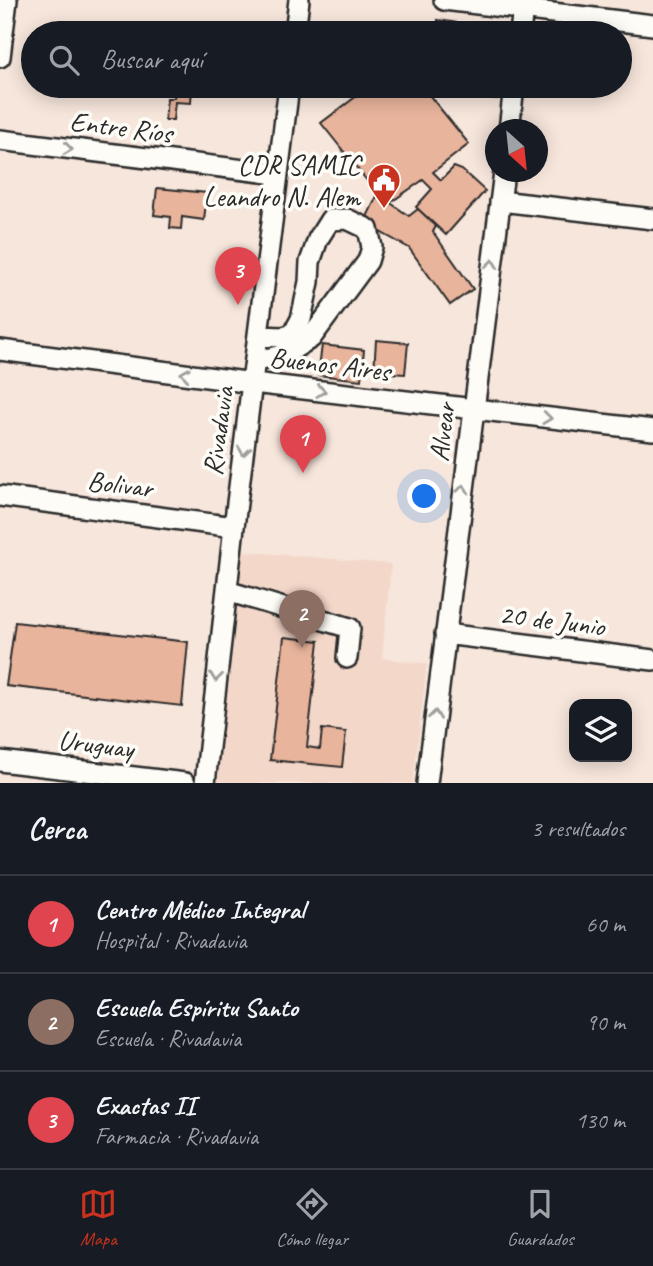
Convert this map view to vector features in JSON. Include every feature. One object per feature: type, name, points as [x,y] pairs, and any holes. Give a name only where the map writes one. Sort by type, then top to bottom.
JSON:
[{"type":"street","points":[[0,57],[7,0]]},
{"type":"street","points":[[296,21],[299,0]]},
{"type":"street","points":[[444,0],[523,4],[628,21]]},
{"type":"street","points":[[632,22],[653,25]]},
{"type":"street","name":"Rivadavia","points":[[205,783],[288,98]]},
{"type":"street","points":[[510,119],[513,98]]},
{"type":"street","name":"Entre Ríos","points":[[0,141],[278,174]]},
{"type":"street","name":"Alvear","points":[[427,783],[503,182]]},
{"type":"street","points":[[500,201],[653,219]]},
{"type":"street","points":[[256,361],[284,355],[312,338],[368,261],[372,247],[368,229],[347,219],[330,220],[318,239],[310,262],[309,282],[301,319],[293,334],[283,337],[259,336]]},
{"type":"street","name":"Buenos Aires","points":[[0,350],[653,430]]},
{"type":"street","name":"Bolivar","points":[[0,496],[234,527]]},
{"type":"street","points":[[227,591],[350,628],[347,658]]},
{"type":"street","name":"20 de Junio","points":[[445,635],[653,660]]},
{"type":"street","name":"Uruguay","points":[[0,761],[185,783]]},
{"type":"shaded area","points":[[241,551],[391,564],[382,658],[427,664],[413,783],[218,781]]},
{"type":"building","points":[[167,98],[191,98],[191,103],[175,102],[173,120],[165,120]]},
{"type":"building","points":[[354,98],[432,98],[469,144],[433,172],[441,180],[454,167],[462,170],[485,191],[446,235],[416,207],[432,189],[423,180],[391,202],[380,197],[321,123]]},
{"type":"building","points":[[157,188],[207,193],[204,220],[182,217],[181,229],[170,228],[171,217],[154,215]]},
{"type":"building","points":[[378,194],[409,216],[418,209],[436,226],[433,232],[473,289],[450,305],[409,248],[364,223]]},
{"type":"building","points":[[376,340],[408,343],[405,374],[374,372]]},
{"type":"building","points":[[322,345],[364,350],[361,380],[318,375]]},
{"type":"building","points":[[15,622],[188,642],[182,706],[6,686]]},
{"type":"building","points":[[284,637],[319,641],[307,747],[320,749],[322,729],[346,732],[342,767],[270,760]]},
{"type":"place","name":"CDR SAMIC Leandro N. Alem","points":[[384,210]]},
{"type":"place","name":"Exactas II","points":[[238,305]]},
{"type":"place","name":"Centro Médico Integral","points":[[303,473]]},
{"type":"place","name":"Escuela Espíritu Santo","points":[[302,648]]}]
